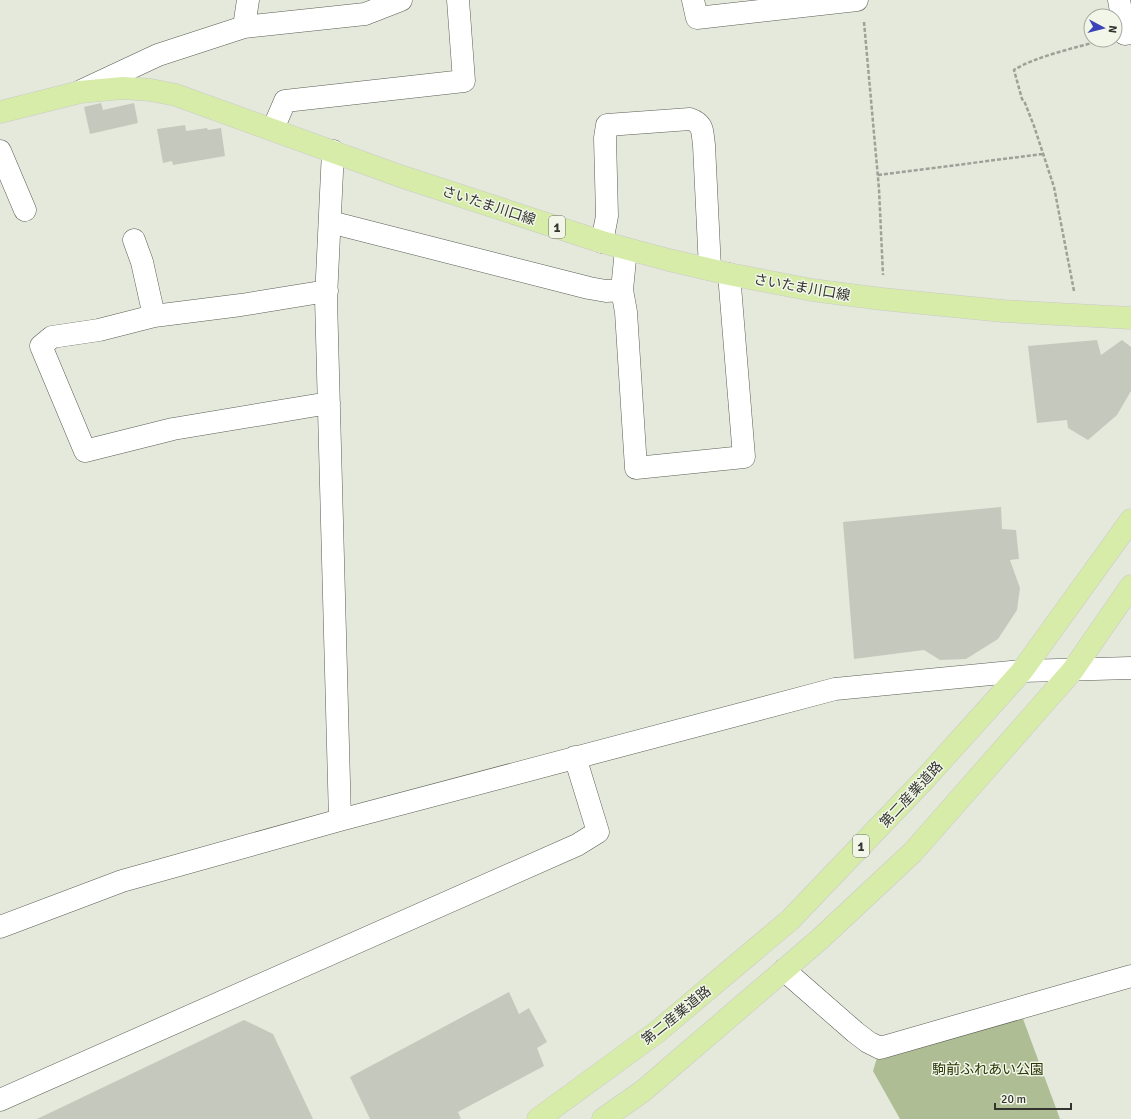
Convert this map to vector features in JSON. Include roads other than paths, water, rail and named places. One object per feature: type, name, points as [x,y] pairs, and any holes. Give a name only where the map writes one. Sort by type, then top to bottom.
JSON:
[{"type":"main road","name":"さいたま川口線","points":[[0,112],[80,92],[123,88],[151,90],[176,95],[400,176],[602,242],[720,272],[812,290],[882,299],[964,308],[1131,318]]},
{"type":"main road","name":"第二産業道路","points":[[538,1119],[658,1032],[790,920],[923,781],[1022,671],[1131,520]]},
{"type":"main road","points":[[603,1119],[643,1091],[784,970],[820,939],[914,852],[1073,670],[1131,586]]},
{"type":"street","points":[[244,27],[248,0]]},
{"type":"street","points":[[80,92],[158,55],[244,27],[364,14],[401,0]]},
{"type":"street","points":[[273,129],[285,101],[464,81],[458,0]]},
{"type":"street","points":[[693,0],[697,18],[860,8]]},
{"type":"street","points":[[1119,0],[1125,34],[1131,33]]},
{"type":"street","points":[[602,242],[607,216],[605,138],[607,125],[690,119],[697,122],[701,126],[704,145],[744,457],[636,468],[626,312],[622,290],[626,249]]},
{"type":"street","points":[[0,151],[25,210]]},
{"type":"street","points":[[333,151],[327,291],[340,820]]},
{"type":"street","points":[[330,222],[589,288],[606,291],[622,290]]},
{"type":"street","points":[[134,240],[142,262],[154,316]]},
{"type":"street","points":[[327,291],[234,306],[154,316],[99,330],[52,337],[41,346],[85,451],[172,429],[329,403]]},
{"type":"street","points":[[0,928],[122,881],[340,820],[835,689],[1022,671],[1131,668]]},
{"type":"street","points":[[0,1100],[577,845],[598,832],[575,757]]},
{"type":"street","points":[[784,970],[855,1032],[868,1042],[880,1048],[1131,976]]},
{"type":"park label","name":"駒前ふれあい公園","points":[[988,1069]]}]
